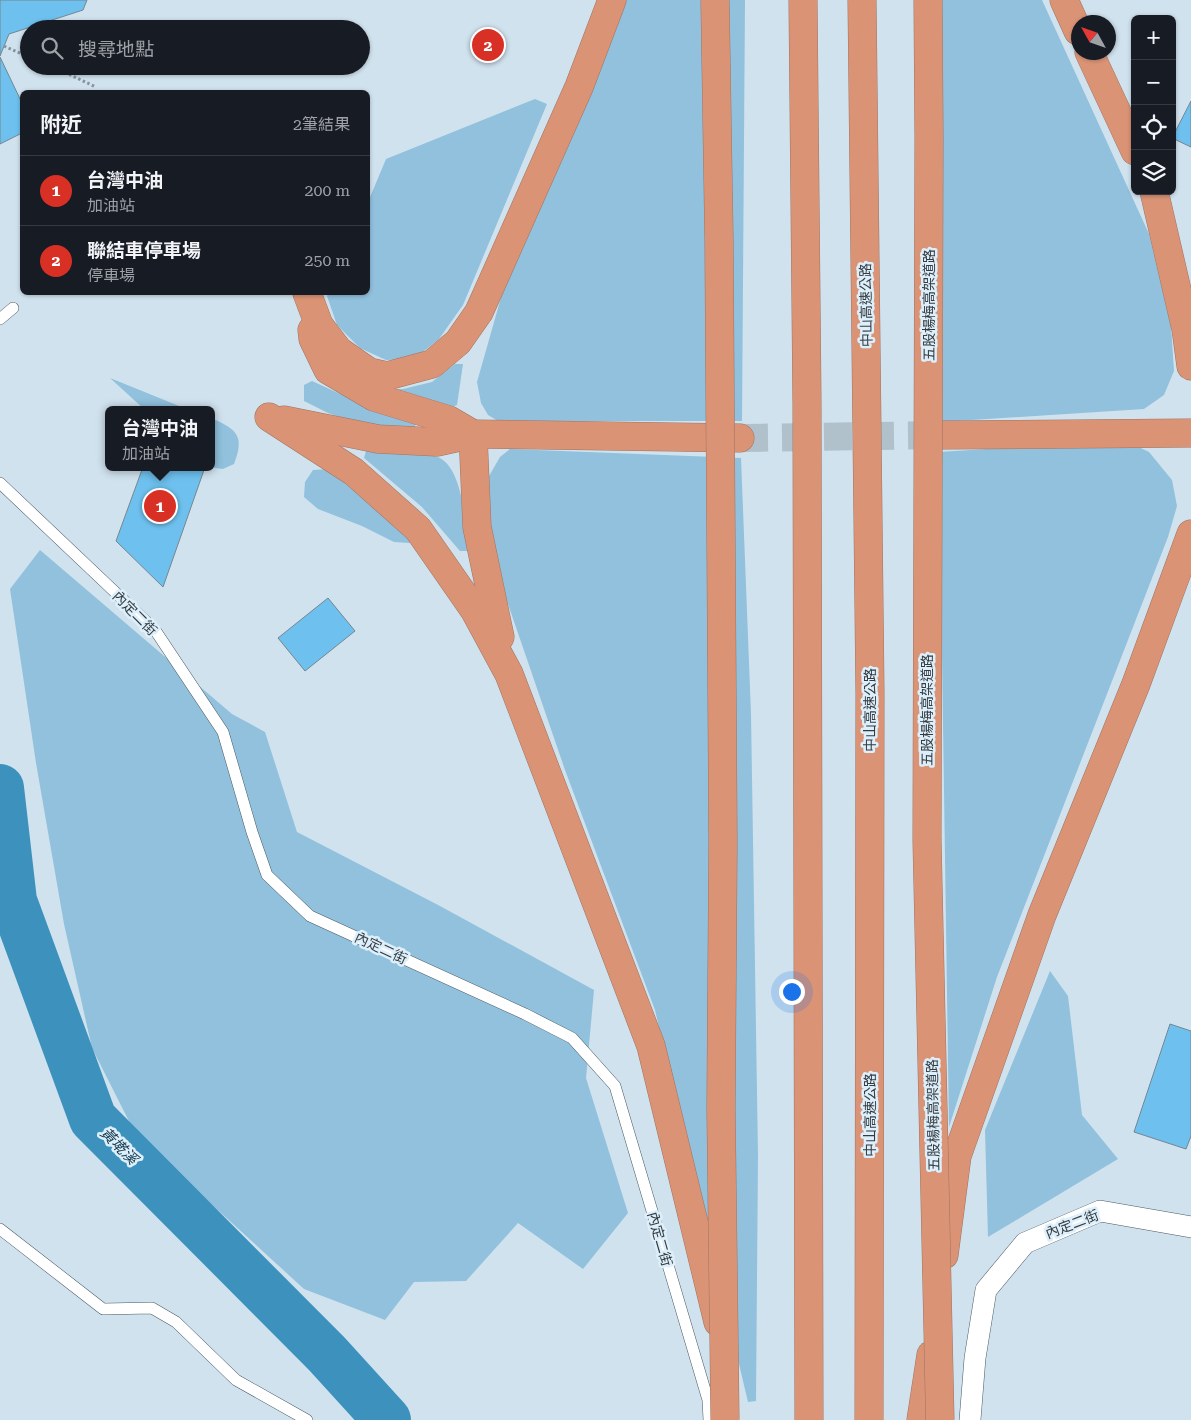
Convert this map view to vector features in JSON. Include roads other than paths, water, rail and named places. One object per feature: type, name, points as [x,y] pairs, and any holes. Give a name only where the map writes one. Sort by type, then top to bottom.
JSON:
[{"type":"highway","points":[[308,295],[319,325],[339,351],[369,372],[387,376],[432,364],[458,342],[479,312],[579,87],[612,0]]},
{"type":"highway","points":[[715,0],[720,239],[723,833],[721,1108],[725,1420]]},
{"type":"highway","points":[[803,0],[807,403],[809,1420]]},
{"type":"highway","name":"中山高速公路","points":[[862,0],[870,693],[869,1420]]},
{"type":"highway","name":"五股楊梅高架道路","points":[[928,0],[927,840],[940,1420]]},
{"type":"highway","points":[[1064,0],[1071,16]]},
{"type":"highway","points":[[1093,60],[1135,150]]},
{"type":"highway","points":[[1155,195],[1186,329],[1191,366]]},
{"type":"highway","points":[[307,295],[313,340],[328,370],[374,398],[449,420],[473,434]]},
{"type":"highway","points":[[736,1420],[730,1372],[651,1046],[509,674],[475,611],[418,529],[354,472],[269,417],[378,439],[437,442],[473,434],[740,438]]},
{"type":"highway","points":[[942,435],[1191,432]]},
{"type":"highway","points":[[473,434],[477,527],[509,674]]},
{"type":"highway","points":[[921,1420],[957,1156],[1042,915],[1136,684],[1191,534]]},
{"type":"street","name":"內定二街","points":[[970,1420],[974,1358],[986,1290],[1025,1243],[1100,1211],[1191,1227]]},
{"type":"lane","points":[[0,319],[13,308]]},
{"type":"lane","name":"內定二街","points":[[0,483],[154,630],[223,732],[252,832],[267,875],[310,916],[525,1014],[572,1038],[615,1086],[708,1400],[709,1420]]},
{"type":"lane","points":[[0,1229],[103,1309],[152,1308],[176,1322],[236,1380],[307,1420]]},
{"type":"waterway","name":"黃墘溪","points":[[0,788],[13,901],[93,1119],[327,1354],[387,1420]]},
{"type":"tunnel","points":[[740,438],[943,435]]},
{"type":"place","name":"聯結車停車場","points":[[488,45]]},
{"type":"place","name":"台灣中油","points":[[160,506]]}]
